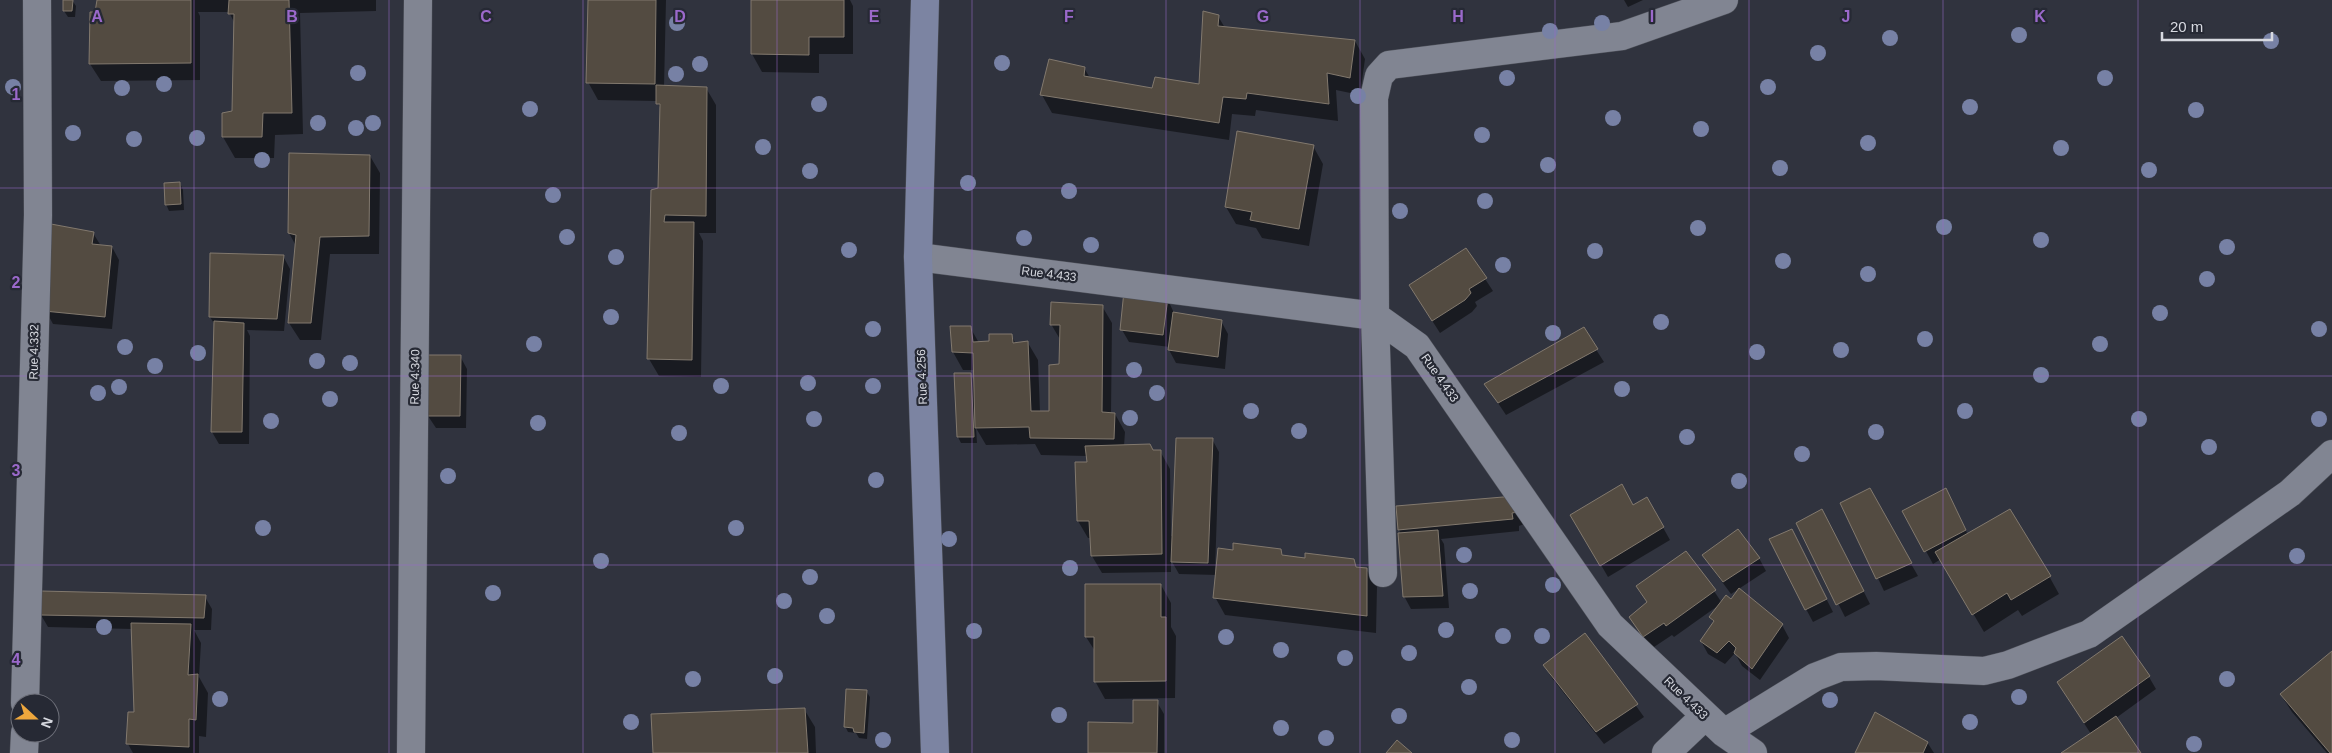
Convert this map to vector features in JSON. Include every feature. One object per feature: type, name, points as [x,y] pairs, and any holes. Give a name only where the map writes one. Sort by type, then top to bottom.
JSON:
[{"type":"street","name":"Rue 4.332","points":[[26,693],[38,215],[37,0]]},
{"type":"street","name":"Rue 4.340","points":[[411,753],[418,0]]},
{"type":"street","name":"Rue 4.256","points":[[925,0],[918,257],[935,753]]},
{"type":"street","points":[[1383,573],[1375,316],[1374,98],[1379,76],[1389,65],[1622,36],[1724,0]]},
{"type":"street","name":"Rue 4.433","points":[[918,257],[1375,316],[1417,346],[1610,625],[1715,724],[1753,753]]},
{"type":"street","points":[[1666,753],[1715,724],[1815,677],[1841,667],[1876,666],[1984,671],[2008,665],[2089,634],[2290,493],[2332,454]]},
{"type":"building","points":[[63,0],[73,0],[72,11],[63,11]]},
{"type":"building","points":[[97,0],[191,0],[191,63],[89,64],[90,12],[95,12]]},
{"type":"building","points":[[229,0],[289,0],[292,113],[263,113],[262,137],[222,137],[222,113],[232,111],[234,14],[228,14]]},
{"type":"building","points":[[588,0],[656,0],[655,84],[586,83]]},
{"type":"building","points":[[751,0],[844,0],[844,37],[809,37],[809,55],[751,54]]},
{"type":"building","points":[[1203,11],[1219,15],[1218,26],[1355,40],[1350,78],[1327,73],[1329,104],[1247,93],[1246,99],[1223,97],[1219,123],[1040,95],[1049,59],[1085,67],[1084,76],[1152,88],[1155,77],[1199,84]]},
{"type":"building","points":[[656,85],[707,87],[706,216],[665,215],[664,222],[694,222],[692,360],[647,359],[651,190],[658,188],[660,104],[656,104]]},
{"type":"building","points":[[1237,131],[1314,145],[1299,229],[1250,220],[1252,212],[1225,207]]},
{"type":"building","points":[[289,153],[370,155],[369,236],[320,237],[311,323],[288,323],[296,235],[288,233]]},
{"type":"building","points":[[180,182],[181,204],[165,205],[164,183]]},
{"type":"building","points":[[51,224],[94,232],[92,244],[112,246],[105,317],[44,311]]},
{"type":"building","points":[[1466,248],[1487,278],[1469,289],[1471,293],[1465,300],[1432,321],[1409,285]]},
{"type":"building","points":[[210,253],[284,255],[277,319],[209,317]]},
{"type":"building","points":[[1124,291],[1168,297],[1163,335],[1120,330]]},
{"type":"building","points":[[1051,302],[1103,305],[1102,412],[1115,413],[1114,439],[1030,438],[1029,427],[975,428],[973,353],[952,352],[950,326],[971,326],[973,342],[989,341],[989,334],[1012,334],[1013,343],[1028,341],[1031,411],[1049,411],[1049,365],[1059,364],[1060,325],[1050,325]]},
{"type":"building","points":[[1173,312],[1222,320],[1218,357],[1168,350]]},
{"type":"building","points":[[214,321],[244,323],[242,432],[211,432]]},
{"type":"building","points":[[1584,327],[1598,349],[1498,403],[1484,384]]},
{"type":"building","points":[[428,355],[461,355],[460,416],[427,416]]},
{"type":"building","points":[[954,373],[971,373],[974,437],[957,437]]},
{"type":"building","points":[[1176,438],[1213,438],[1208,563],[1171,562]]},
{"type":"building","points":[[1150,444],[1153,450],[1161,450],[1162,554],[1091,556],[1089,521],[1077,521],[1075,462],[1087,462],[1085,446]]},
{"type":"building","points":[[1622,484],[1633,505],[1647,497],[1664,527],[1600,566],[1570,515]]},
{"type":"building","points":[[1870,488],[1912,563],[1876,579],[1840,503]]},
{"type":"building","points":[[1946,488],[1966,530],[1924,552],[1902,511]]},
{"type":"building","points":[[1515,496],[1518,512],[1512,513],[1513,519],[1398,530],[1396,506]]},
{"type":"building","points":[[1822,509],[1864,591],[1836,605],[1796,523]]},
{"type":"building","points":[[2010,509],[2051,576],[2011,600],[2007,593],[1972,615],[1935,552]]},
{"type":"building","points":[[1738,529],[1760,558],[1723,582],[1702,555]]},
{"type":"building","points":[[1792,529],[1827,599],[1805,610],[1769,539]]},
{"type":"building","points":[[1438,530],[1443,596],[1403,597],[1398,533]]},
{"type":"building","points":[[1233,543],[1281,549],[1282,555],[1305,558],[1305,553],[1354,559],[1356,567],[1367,568],[1367,616],[1213,598],[1218,548],[1233,550]]},
{"type":"building","points":[[1686,551],[1716,590],[1666,626],[1664,623],[1643,637],[1629,617],[1647,602],[1636,586]]},
{"type":"building","points":[[1085,584],[1161,584],[1161,617],[1166,617],[1166,681],[1094,682],[1094,637],[1085,637]]},
{"type":"building","points":[[1739,588],[1783,624],[1752,669],[1734,653],[1736,648],[1729,641],[1717,653],[1700,641],[1714,621],[1709,617],[1726,595],[1731,599]]},
{"type":"building","points":[[41,591],[206,595],[204,618],[40,615]]},
{"type":"building","points":[[131,623],[191,624],[188,675],[198,674],[196,720],[189,719],[189,747],[126,744],[128,712],[134,712]]},
{"type":"building","points":[[1585,633],[1638,704],[1596,732],[1543,665]]},
{"type":"building","points":[[2122,636],[2150,676],[2084,723],[2057,682]]},
{"type":"building","points":[[2332,651],[2332,753],[2330,753],[2280,694]]},
{"type":"building","points":[[846,689],[867,690],[864,733],[854,732],[853,728],[844,727]]},
{"type":"building","points":[[1133,700],[1158,700],[1157,753],[1088,753],[1088,722],[1133,723]]},
{"type":"building","points":[[805,708],[808,753],[653,753],[651,714]]},
{"type":"building","points":[[1875,712],[1928,742],[1923,753],[1855,753]]},
{"type":"building","points":[[2116,716],[2141,753],[2061,753]]},
{"type":"building","points":[[1397,740],[1412,753],[1386,753]]}]
